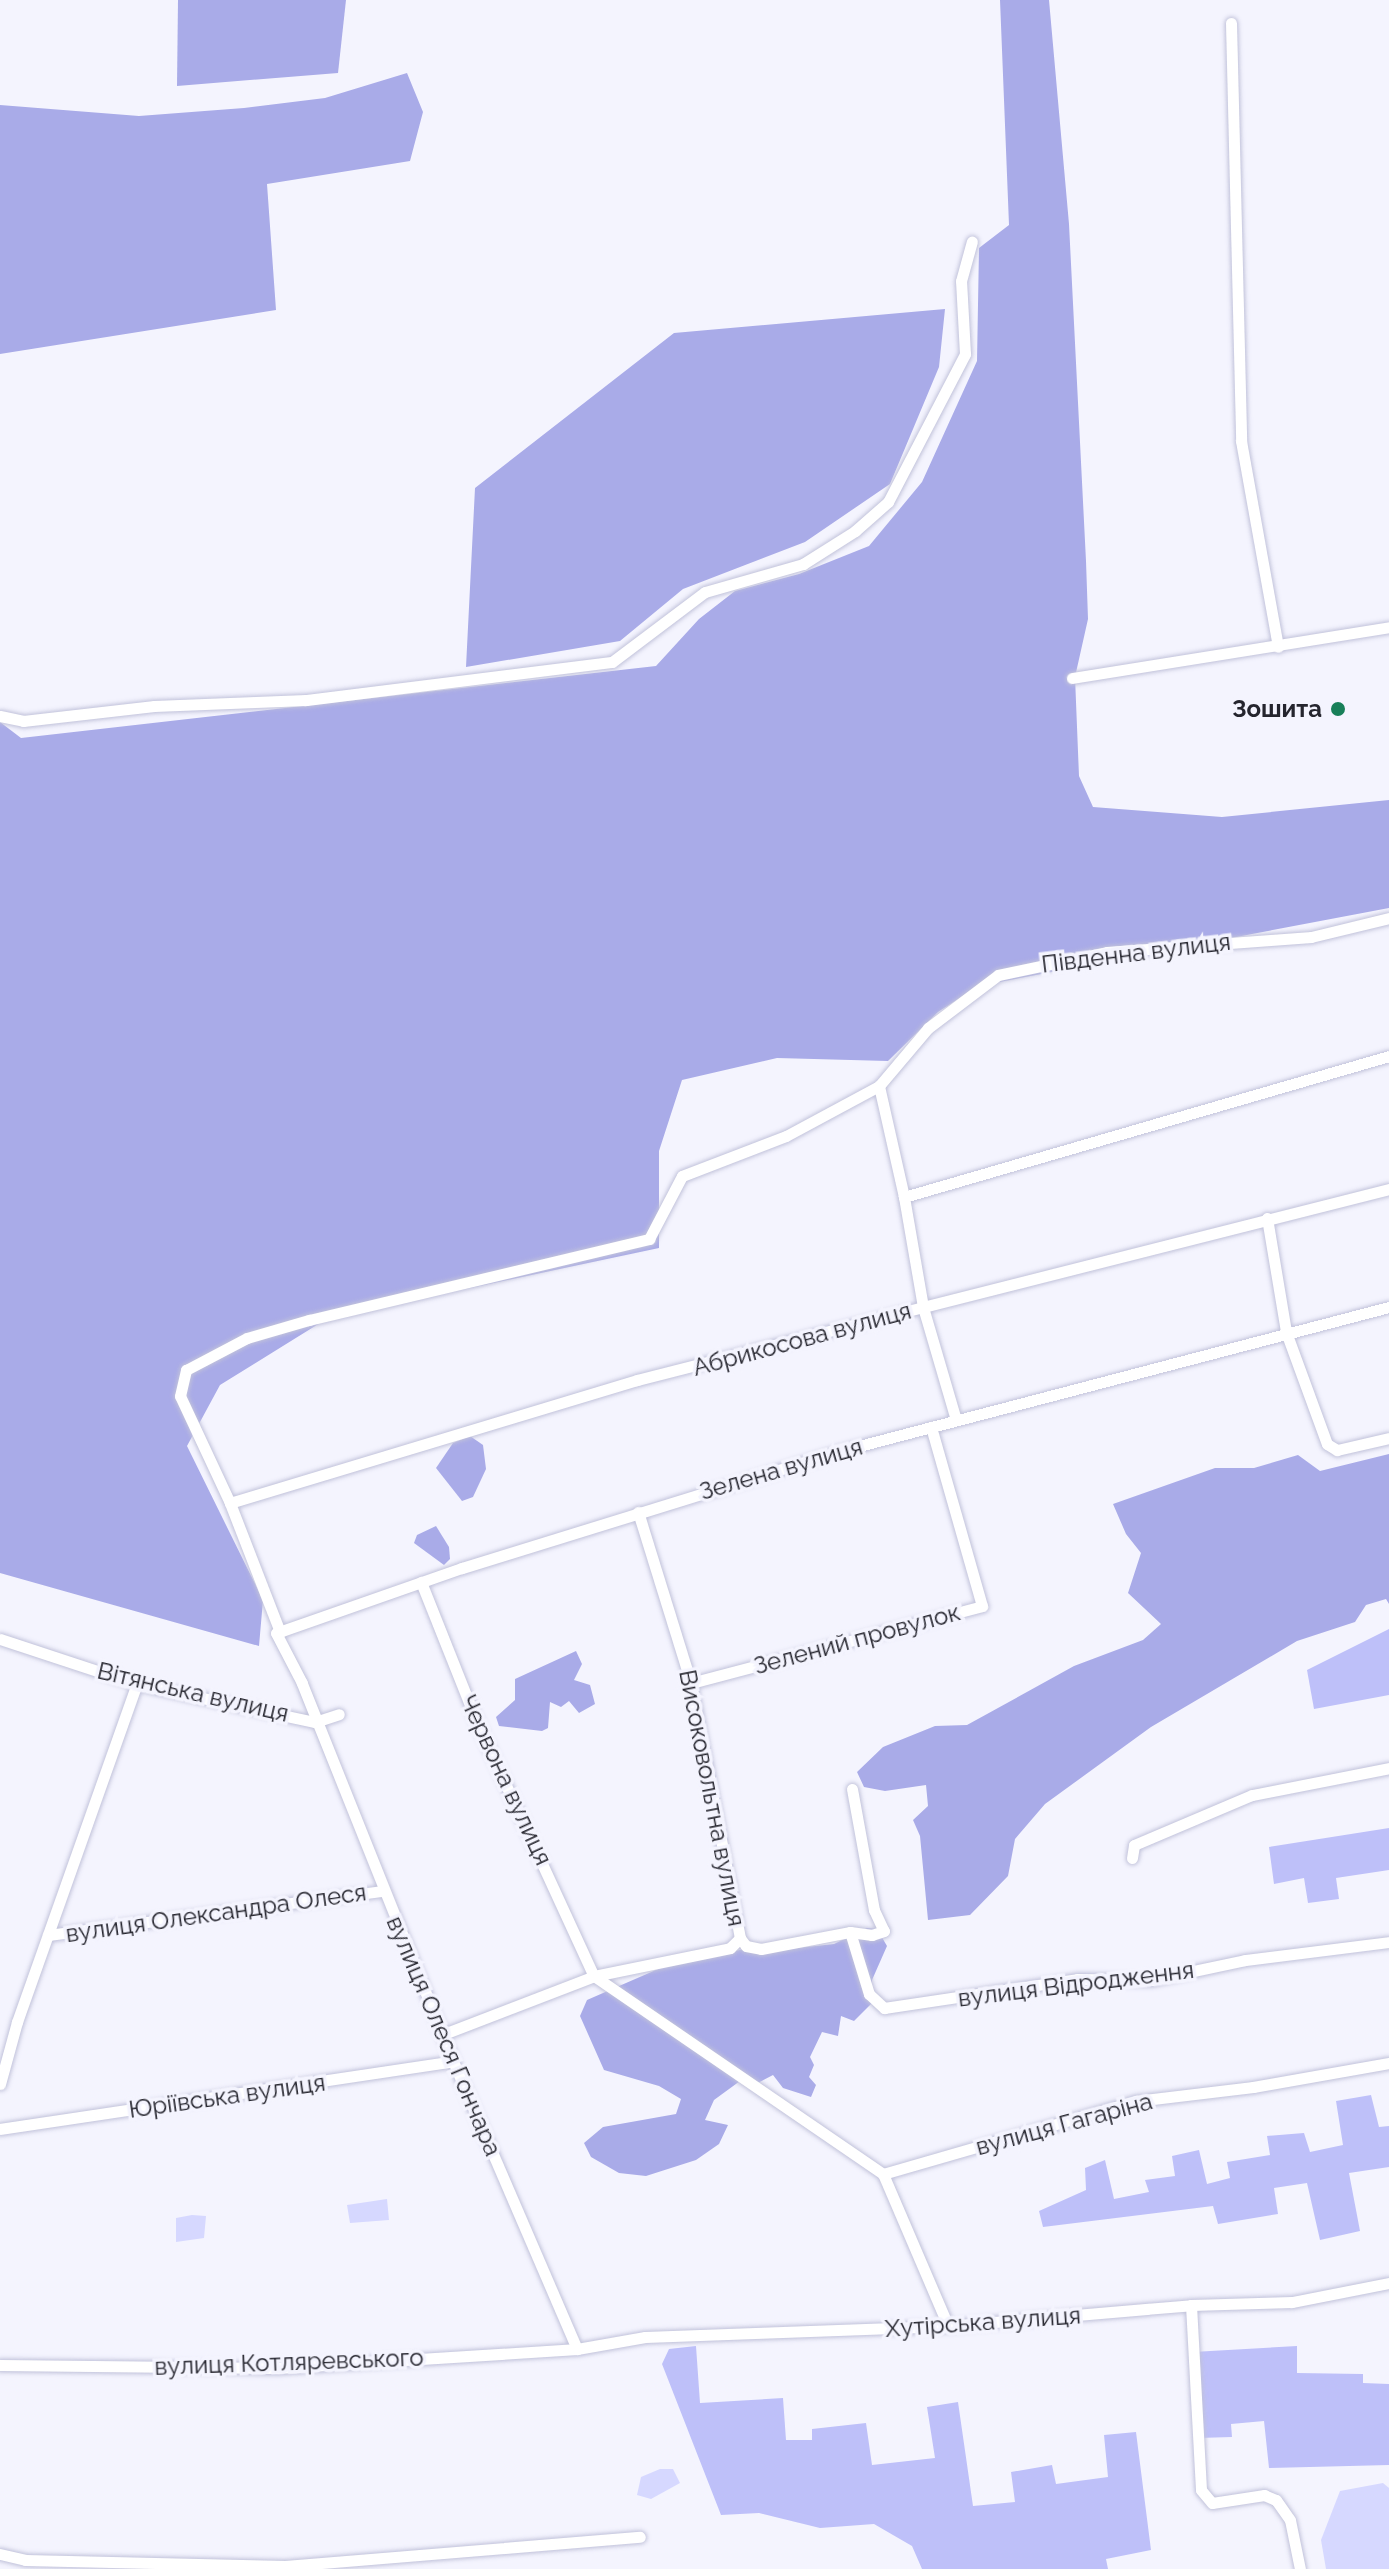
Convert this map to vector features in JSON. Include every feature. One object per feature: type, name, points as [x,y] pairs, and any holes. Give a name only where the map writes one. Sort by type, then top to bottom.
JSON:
[{"type":"street","points":[[1231,23],[1241,441],[1278,647]]},
{"type":"street","points":[[0,716],[23,721],[154,706],[306,700],[612,662],[705,592],[803,564],[855,531],[888,502],[965,354],[961,281],[972,241]]},
{"type":"street","points":[[1072,678],[1198,654],[1278,647],[1389,627]]},
{"type":"street","name":"Південна вулиця","points":[[879,1086],[928,1028],[978,986],[1021,967],[1107,952],[1311,937],[1389,918]]},
{"type":"street","points":[[904,1197],[1389,1056]]},
{"type":"street","points":[[315,1722],[302,1683],[278,1641],[276,1633],[280,1632],[230,1503],[180,1396],[186,1370],[247,1338],[369,1305],[649,1239],[682,1176],[786,1136],[879,1086]]},
{"type":"street","name":"Абрикосова вулиця","points":[[230,1503],[410,1446],[637,1380],[923,1307],[904,1197],[879,1086]]},
{"type":"street","points":[[956,1420],[923,1307],[1389,1189]]},
{"type":"street","points":[[1267,1218],[1286,1332],[1327,1444],[1337,1450],[1389,1438]]},
{"type":"street","name":"Зелена вулиця","points":[[280,1632],[421,1582],[638,1512],[956,1420],[1389,1307]]},
{"type":"street","name":"Зелений провулок","points":[[691,1683],[982,1606],[931,1427]]},
{"type":"street","name":"Високовольтна вулиця","points":[[444,2034],[594,1976],[730,1948],[740,1938],[691,1683],[638,1512]]},
{"type":"street","name":"Червона вулиця","points":[[421,1582],[476,1720],[594,1976]]},
{"type":"street","name":"Вітянська вулиця","points":[[0,1639],[137,1684],[294,1715],[315,1722],[339,1714]]},
{"type":"street","points":[[0,2084],[48,1935],[137,1684]]},
{"type":"street","points":[[294,1715],[304,1712],[307,1704]]},
{"type":"street","name":"вулиця Олеся Гончара","points":[[315,1722],[453,2061],[577,2349]]},
{"type":"street","points":[[1132,1858],[1134,1845],[1252,1795],[1389,1768]]},
{"type":"street","points":[[740,1938],[746,1946],[761,1949],[850,1932],[872,1935],[884,1931],[874,1910],[852,1789]]},
{"type":"street","name":"вулиця Олександра Олеся","points":[[48,1935],[383,1891]]},
{"type":"street","name":"вулиця Відродження","points":[[850,1932],[869,1994],[884,2008],[1077,1979],[1151,1980],[1245,1960],[1389,1942]]},
{"type":"street","points":[[594,1976],[883,2174],[948,2326]]},
{"type":"street","name":"Юріївська вулиця","points":[[0,2129],[453,2061]]},
{"type":"street","name":"вулиця Гагаріна","points":[[883,2174],[1136,2101],[1253,2087],[1389,2063]]},
{"type":"street","name":"Хутірська вулиця","points":[[577,2349],[645,2337],[948,2326],[1191,2305],[1292,2302],[1389,2283]]},
{"type":"street","points":[[1191,2305],[1201,2490],[1212,2503],[1264,2495],[1276,2500],[1290,2520],[1300,2569]]},
{"type":"street","name":"вулиця Котляревського","points":[[0,2365],[277,2368],[577,2349]]},
{"type":"street","points":[[0,2554],[25,2560],[285,2566],[640,2537]]},
{"type":"shaded area","points":[[178,0],[346,0],[338,73],[177,86]]},
{"type":"shaded area","points":[[1000,0],[1049,0],[1069,224],[1086,561],[1088,619],[1075,677],[1079,776],[1093,807],[1222,817],[1389,800],[1389,908],[978,986],[938,1012],[888,1061],[777,1058],[682,1080],[659,1151],[659,1248],[328,1318],[220,1385],[187,1446],[263,1600],[259,1646],[0,1573],[0,722],[21,738],[656,666],[699,619],[735,591],[799,574],[869,546],[922,482],[977,361],[979,248],[1009,225]]},
{"type":"shaded area","points":[[407,73],[423,112],[410,161],[267,184],[276,310],[0,354],[0,105],[139,116],[244,108],[325,98]]},
{"type":"shaded area","points":[[945,309],[939,367],[890,484],[805,542],[683,589],[620,641],[466,667],[475,488],[674,333]]},
{"type":"shaded area","points":[[470,1436],[483,1445],[486,1469],[473,1497],[462,1501],[436,1468],[453,1443]]},
{"type":"shaded area","points":[[1389,1454],[1389,1604],[1386,1599],[1366,1605],[1355,1622],[1297,1641],[1151,1727],[1045,1804],[1015,1839],[1008,1876],[970,1915],[928,1920],[920,1836],[913,1820],[928,1806],[926,1785],[885,1791],[864,1787],[857,1772],[883,1747],[935,1726],[967,1725],[1074,1666],[1143,1640],[1161,1624],[1128,1593],[1141,1553],[1126,1534],[1113,1504],[1215,1468],[1254,1468],[1298,1455],[1320,1471]]},
{"type":"shaded area","points":[[436,1526],[449,1547],[450,1559],[444,1565],[414,1543],[417,1535]]},
{"type":"shaded area","points":[[1389,1629],[1389,1695],[1314,1709],[1307,1670]]},
{"type":"shaded area","points":[[576,1651],[582,1664],[574,1680],[590,1685],[595,1704],[579,1713],[569,1701],[561,1707],[550,1702],[548,1728],[542,1731],[499,1726],[496,1717],[515,1700],[515,1679]]},
{"type":"shaded area","points":[[1389,1828],[1389,1870],[1336,1878],[1339,1899],[1308,1903],[1304,1878],[1274,1884],[1269,1847]]},
{"type":"shaded area","points":[[867,1928],[877,1929],[887,1946],[872,1980],[872,2003],[854,2021],[841,2016],[838,2036],[822,2032],[810,2057],[814,2065],[809,2077],[816,2085],[811,2097],[783,2088],[773,2075],[752,2086],[740,2081],[714,2100],[705,2120],[728,2125],[719,2144],[696,2160],[646,2176],[619,2173],[591,2157],[584,2143],[603,2127],[676,2114],[681,2099],[659,2086],[604,2070],[580,2016],[587,2000],[665,1966],[749,1948],[760,1952],[834,1944]]},
{"type":"shaded area","points":[[1371,2095],[1379,2127],[1389,2126],[1389,2167],[1349,2173],[1360,2231],[1320,2240],[1307,2183],[1274,2188],[1278,2214],[1218,2224],[1213,2206],[1043,2227],[1039,2211],[1086,2190],[1085,2168],[1105,2160],[1114,2199],[1149,2192],[1145,2180],[1175,2176],[1172,2156],[1199,2150],[1207,2184],[1230,2178],[1227,2162],[1270,2155],[1267,2136],[1304,2133],[1310,2152],[1343,2145],[1336,2101]]},
{"type":"shaded area","points":[[387,2199],[389,2220],[350,2223],[347,2205]]},
{"type":"shaded area","points":[[206,2216],[204,2238],[176,2242],[176,2218]]},
{"type":"shaded area","points":[[696,2346],[700,2403],[783,2398],[786,2440],[812,2440],[812,2429],[866,2423],[872,2465],[935,2458],[927,2407],[958,2402],[973,2506],[1015,2502],[1011,2472],[1052,2465],[1056,2484],[1108,2477],[1104,2435],[1136,2432],[1151,2550],[1106,2559],[1108,2569],[922,2569],[912,2546],[874,2524],[820,2528],[759,2513],[721,2515],[662,2364],[669,2349]]},
{"type":"shaded area","points":[[1297,2346],[1297,2373],[1363,2374],[1363,2383],[1389,2384],[1389,2465],[1269,2468],[1264,2421],[1231,2424],[1232,2437],[1198,2438],[1193,2352]]},
{"type":"shaded area","points":[[660,2469],[673,2469],[680,2483],[651,2499],[637,2495],[641,2477]]},
{"type":"shaded area","points":[[1383,2483],[1389,2488],[1389,2569],[1326,2569],[1321,2540],[1340,2491]]},
{"type":"place","name":"Зошита","points":[[1338,709]]}]
